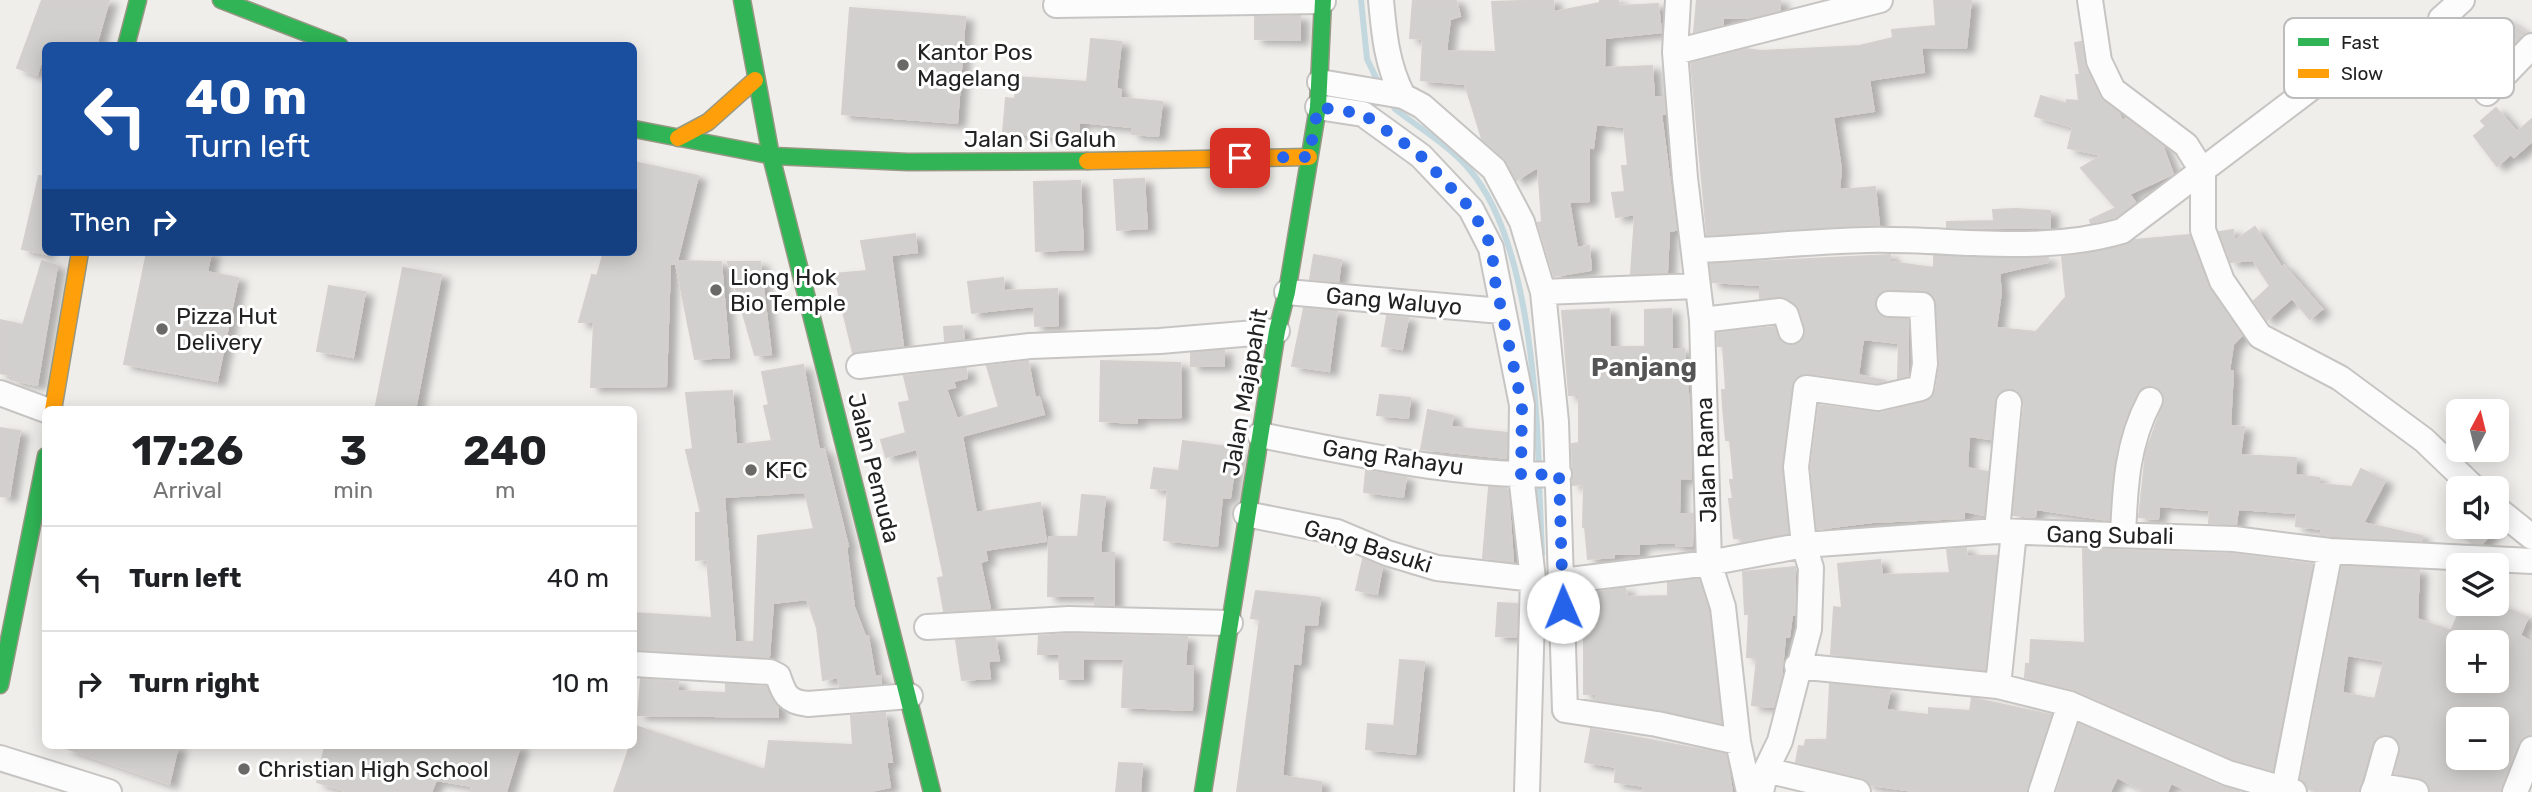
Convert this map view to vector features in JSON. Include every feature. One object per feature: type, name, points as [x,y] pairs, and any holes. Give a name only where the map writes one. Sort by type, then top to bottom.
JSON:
[{"type":"main road","points":[[127,42],[138,0]]},
{"type":"main road","points":[[221,0],[330,42]]},
{"type":"main road","name":"Jalan Pemuda","points":[[742,0],[771,156],[910,696],[932,792]]},
{"type":"main road","name":"Jalan Majapahit","points":[[1203,792],[1276,331],[1287,292],[1319,95],[1323,0]]},
{"type":"main road","points":[[678,138],[708,122],[755,80]]},
{"type":"main road","name":"Jalan Si Galuh","points":[[637,129],[771,156],[1026,163],[1309,157]]},
{"type":"main road","points":[[55,406],[79,256]]},
{"type":"main road","points":[[0,685],[42,476]]},
{"type":"street","points":[[1056,5],[1323,0]]},
{"type":"street","points":[[1381,0],[1384,41],[1397,96]]},
{"type":"street","name":"Jalan Rama","points":[[1678,0],[1675,52],[1685,178],[1696,250],[1702,320],[1709,563],[1723,607],[1738,743],[1749,792]]},
{"type":"street","points":[[1675,52],[1880,0]]},
{"type":"street","points":[[2090,0],[2099,61],[2113,90],[2186,145],[2203,172],[2203,230],[2222,281],[2260,336],[2340,378],[2424,440],[2462,476]]},
{"type":"street","points":[[2442,18],[2462,0]]},
{"type":"street","points":[[2514,65],[2532,46]]},
{"type":"street","points":[[1319,95],[1354,88],[1397,96],[1422,106],[1494,169],[1522,222],[1543,292],[1527,792]]},
{"type":"street","points":[[1319,95],[1363,114],[1421,156],[1471,209],[1492,248],[1502,310],[1562,581],[1565,710],[1657,724],[1738,743]]},
{"type":"street","points":[[1696,250],[1866,240],[2051,243],[2090,241],[2122,231],[2298,98]]},
{"type":"street","points":[[1543,292],[1697,286]]},
{"type":"street","name":"Gang Waluyo","points":[[1287,292],[1502,310]]},
{"type":"street","points":[[1857,792],[1764,781],[1780,741],[1797,666],[1809,629],[1811,568],[1804,545],[1796,467],[1806,388],[1878,398],[1921,388],[1925,345],[1922,305],[1889,304]]},
{"type":"street","points":[[1702,320],[1780,311],[1786,315],[1791,331]]},
{"type":"street","points":[[859,366],[1030,346],[1160,341],[1276,331]]},
{"type":"street","points":[[0,393],[42,409]]},
{"type":"street","points":[[2123,535],[2128,462],[2138,423],[2150,400]]},
{"type":"street","points":[[1998,686],[2006,532],[2008,403]]},
{"type":"street","name":"Gang Rahayu","points":[[1260,435],[1363,455],[1539,474]]},
{"type":"street","name":"Gang Basuki","points":[[1247,514],[1337,532],[1387,553],[1437,568],[1533,579]]},
{"type":"street","points":[[2509,519],[2532,537]]},
{"type":"street","name":"Gang Subali","points":[[1562,581],[1709,563],[1804,545],[2006,532],[2234,539],[2330,551],[2522,561]]},
{"type":"street","points":[[1797,666],[1998,686],[2070,704],[2228,773],[2289,790],[2330,551]]},
{"type":"street","points":[[927,627],[1069,619],[1230,624]]},
{"type":"street","points":[[637,664],[770,672],[778,676],[785,694],[793,702],[807,704],[910,696]]},
{"type":"street","points":[[2041,792],[2070,704]]},
{"type":"street","points":[[2386,749],[2374,788],[2416,792]]},
{"type":"street","points":[[2515,792],[2532,749]]},
{"type":"street","points":[[0,758],[109,792]]},
{"type":"building","points":[[42,0],[109,0],[97,42],[42,42],[42,59],[37,75],[17,68]]},
{"type":"building","points":[[1413,0],[1456,0],[1460,16],[1450,19],[1446,51],[1496,52],[1492,2],[1553,0],[1554,12],[1600,3],[1600,0],[1618,0],[1619,6],[1658,4],[1661,32],[1605,38],[1604,68],[1652,66],[1654,97],[1664,97],[1665,114],[1661,114],[1676,230],[1669,231],[1667,272],[1631,274],[1635,214],[1616,217],[1612,193],[1625,192],[1622,166],[1628,166],[1624,127],[1596,124],[1593,148],[1589,147],[1589,201],[1569,202],[1577,248],[1589,246],[1591,270],[1554,276],[1538,223],[1542,222],[1538,167],[1516,180],[1504,158],[1482,139],[1465,84],[1421,80],[1423,39],[1410,38]]},
{"type":"building","points":[[1697,0],[1780,0],[1780,10],[1748,18],[1723,18],[1723,25],[1694,32]]},
{"type":"building","points":[[1934,0],[1971,0],[1966,48],[1921,47],[1924,72],[1869,80],[1874,111],[1833,117],[1841,169],[1839,190],[1875,187],[1879,225],[1707,235],[1691,63],[1746,49],[1761,51],[1859,46],[1893,38],[1892,30],[1936,26]]},
{"type":"building","name":"Kantor Pos Magelang","points":[[850,8],[965,17],[957,123],[842,114]]},
{"type":"building","points":[[1300,16],[1300,40],[1255,39],[1255,17]]},
{"type":"building","points":[[2514,26],[2525,33],[2514,44]]},
{"type":"building","points":[[1091,39],[1121,42],[1116,89],[1121,90],[1120,98],[1162,102],[1158,136],[1132,134],[1132,127],[1079,122],[1078,139],[1003,132],[1006,98],[1015,99],[1017,77],[1087,82]]},
{"type":"building","points":[[2081,42],[2085,67],[2100,97],[2118,112],[2122,121],[2127,119],[2162,145],[2173,174],[2129,194],[2135,202],[2116,217],[2091,223],[2090,220],[2116,208],[2081,168],[2102,155],[2068,148],[2073,127],[2035,116],[2041,96],[2066,104],[2067,100],[2079,101],[2076,75],[2080,75],[2075,43]]},
{"type":"building","points":[[2496,108],[2517,132],[2532,119],[2532,141],[2514,157],[2511,154],[2497,166],[2474,136],[2486,126],[2481,121]]},
{"type":"building","points":[[637,163],[698,176],[677,261],[721,262],[729,357],[695,359],[676,264],[670,264],[666,386],[591,387],[594,322],[579,322],[592,275],[597,276],[603,256],[637,256]]},
{"type":"building","points":[[39,176],[42,176],[42,253],[22,249]]},
{"type":"building","points":[[1144,179],[1147,228],[1117,230],[1114,180]]},
{"type":"building","points":[[1080,181],[1083,249],[1036,251],[1034,182]]},
{"type":"building","points":[[1993,210],[2050,211],[2050,228],[1947,227],[1947,222],[1994,221]]},
{"type":"building","points":[[2255,227],[2282,268],[2284,266],[2322,309],[2310,319],[2292,298],[2267,320],[2254,301],[2270,286],[2253,260],[2231,262],[2219,232],[2233,230],[2234,241]]},
{"type":"building","points":[[915,234],[917,252],[891,255],[903,346],[853,353],[834,274],[867,271],[861,241]]},
{"type":"building","points":[[2189,235],[2208,286],[2242,335],[2233,344],[2229,371],[2233,371],[2230,426],[2244,427],[2240,455],[2296,458],[2295,475],[2319,478],[2319,484],[2352,487],[2361,469],[2385,481],[2363,523],[2422,536],[2422,541],[2321,535],[2321,529],[2296,526],[2297,513],[2238,509],[2236,524],[2209,523],[2210,510],[2159,506],[2158,519],[2139,517],[2146,452],[2165,399],[2162,391],[2149,385],[2137,394],[2122,428],[2114,464],[2109,520],[2036,509],[2035,517],[2013,515],[2024,404],[2018,391],[2010,388],[1997,395],[1991,439],[1969,436],[1967,468],[1988,472],[1984,515],[1964,511],[1964,518],[1872,522],[1817,529],[1811,467],[1819,405],[1881,413],[1925,402],[1936,390],[1940,363],[1935,298],[1923,290],[1889,289],[1877,296],[1874,304],[1882,317],[1908,319],[1908,376],[1898,378],[1899,343],[1863,339],[1858,375],[1886,381],[1877,383],[1808,373],[1795,378],[1781,465],[1788,533],[1742,542],[1742,538],[1734,538],[1729,499],[1733,499],[1730,480],[1734,480],[1730,440],[1726,440],[1722,390],[1726,390],[1723,346],[1718,346],[1717,333],[1774,327],[1781,342],[1795,345],[1802,341],[1805,327],[1800,310],[1788,299],[1760,298],[1760,285],[1712,282],[1710,264],[1890,255],[1890,262],[1934,268],[1934,256],[2048,258],[2048,262],[1999,273],[2001,292],[1996,328],[2036,332],[2066,297],[2062,257],[2125,245],[2135,240]]},
{"type":"building","points":[[1314,255],[1341,260],[1338,282],[1310,279]]},
{"type":"building","points":[[146,256],[210,256],[207,272],[238,278],[217,381],[124,364]]},
{"type":"building","points":[[42,261],[57,266],[37,385],[13,380],[13,376],[0,373],[0,320],[23,325]]},
{"type":"building","points":[[728,262],[760,262],[771,354],[755,355]]},
{"type":"building","points":[[403,268],[441,275],[416,406],[376,406]]},
{"type":"building","points":[[1003,278],[1004,291],[1057,289],[1058,325],[1035,326],[1034,306],[972,313],[968,282]]},
{"type":"building","points":[[329,286],[365,292],[353,357],[317,351]]},
{"type":"building","points":[[1304,308],[1337,311],[1329,371],[1292,366]]},
{"type":"building","points":[[1609,309],[1610,347],[1645,347],[1645,310],[1671,309],[1672,350],[1684,349],[1690,414],[1691,479],[1680,478],[1679,514],[1693,514],[1692,546],[1676,546],[1676,542],[1639,544],[1639,554],[1614,554],[1614,557],[1588,559],[1583,527],[1584,484],[1573,485],[1572,444],[1579,443],[1579,395],[1569,395],[1562,311]]},
{"type":"building","points":[[1387,316],[1408,318],[1402,349],[1382,346]]},
{"type":"building","points":[[962,326],[964,339],[945,341],[944,327]]},
{"type":"building","points":[[1224,350],[1224,366],[1191,366],[1191,353]]},
{"type":"building","points":[[1028,361],[1035,398],[1039,397],[1044,414],[962,436],[976,513],[1040,503],[1046,541],[985,550],[987,560],[980,562],[990,609],[944,611],[938,578],[944,577],[917,449],[886,457],[881,440],[906,433],[899,403],[910,401],[904,376],[966,368],[967,378],[953,381],[955,387],[946,389],[957,419],[999,407],[987,366]]},
{"type":"building","points":[[1101,361],[1180,363],[1181,417],[1137,418],[1137,423],[1100,421]]},
{"type":"building","points":[[803,365],[819,450],[824,449],[848,546],[854,607],[865,636],[868,636],[875,677],[881,676],[881,683],[840,687],[838,677],[823,680],[817,628],[807,599],[773,603],[769,657],[637,649],[637,613],[712,618],[707,559],[696,560],[696,513],[701,513],[686,450],[693,449],[686,393],[732,391],[736,445],[772,441],[764,406],[769,405],[762,372]],"holes":[[[805,492],[814,529],[758,536],[754,642],[735,642],[724,497]]]},
{"type":"building","points":[[1380,395],[1410,398],[1408,418],[1377,415]]},
{"type":"building","points":[[1428,410],[1453,416],[1451,427],[1507,433],[1506,458],[1421,449]]},
{"type":"building","points":[[0,428],[20,431],[9,497],[0,496]]},
{"type":"building","points":[[1183,441],[1237,448],[1230,498],[1222,497],[1217,546],[1164,540],[1168,490],[1151,488],[1154,468],[1179,471]]},
{"type":"building","points":[[1366,471],[1406,477],[1403,497],[1364,492]]},
{"type":"building","points":[[1489,487],[1506,488],[1508,491],[1513,562],[1483,558]]},
{"type":"building","points":[[1082,495],[1105,497],[1100,553],[1114,553],[1114,605],[1095,605],[1095,596],[1048,596],[1049,537],[1078,537]]},
{"type":"building","points":[[2467,539],[2486,539],[2482,544],[2472,543]]},
{"type":"building","points":[[1966,548],[1967,556],[1997,556],[1985,670],[1831,654],[1834,607],[1842,608],[1838,564],[1880,560],[1882,575],[1950,573],[1947,550]]},
{"type":"building","points":[[2083,549],[2233,554],[2312,564],[2272,770],[2233,759],[2076,690],[2025,677],[2026,664],[2030,664],[2031,640],[2085,643]]},
{"type":"building","points":[[1363,559],[1382,567],[1377,594],[1356,590]]},
{"type":"building","points":[[2342,566],[2419,570],[2417,619],[2448,630],[2446,630],[2446,693],[2509,693],[2509,630],[2451,630],[2458,616],[2509,616],[2509,609],[2528,617],[2520,635],[2532,643],[2532,734],[2523,737],[2518,744],[2509,768],[2509,707],[2446,707],[2446,770],[2508,770],[2500,792],[2431,792],[2425,780],[2395,773],[2400,746],[2389,735],[2382,735],[2372,744],[2358,792],[2317,792],[2309,789],[2301,779]],"holes":[[[2347,655],[2384,661],[2375,699],[2342,693]]]},
{"type":"building","points":[[1795,567],[1795,615],[1792,615],[1789,637],[1785,637],[1781,679],[1773,707],[1752,705],[1757,658],[1747,657],[1749,614],[1745,614],[1743,572]]},
{"type":"building","points":[[1699,579],[1708,610],[1721,723],[1596,700],[1597,694],[1584,694],[1584,631],[1594,630],[1587,594],[1625,588],[1627,597],[1668,596],[1668,583]]},
{"type":"building","points":[[1256,591],[1320,598],[1317,625],[1304,624],[1300,664],[1293,663],[1282,776],[1321,782],[1321,792],[1237,792],[1260,619],[1251,618]]},
{"type":"building","points":[[1498,603],[1517,604],[1516,637],[1496,636]]},
{"type":"building","points":[[1069,634],[1187,637],[1185,666],[1193,667],[1192,710],[1122,707],[1124,659],[1083,658],[1083,679],[1060,679],[1059,654],[1038,654],[1039,636]]},
{"type":"building","points":[[995,638],[999,660],[988,661],[990,678],[962,680],[956,640]]},
{"type":"building","points":[[1400,660],[1424,662],[1415,754],[1366,749],[1368,724],[1394,726]]},
{"type":"building","points":[[641,679],[678,682],[677,691],[726,693],[726,684],[766,687],[778,708],[778,717],[638,715]]},
{"type":"building","points":[[1830,684],[1890,690],[1886,710],[1929,715],[1929,708],[1970,711],[1972,698],[2051,715],[2027,792],[1922,792],[1871,785],[1861,778],[1796,762],[1799,746],[1804,747],[1806,740],[1827,740]]},
{"type":"building","points":[[885,713],[892,762],[886,762],[890,787],[866,792],[614,792],[629,749],[637,749],[637,726],[765,770],[769,741],[853,745],[851,716]]},
{"type":"building","points":[[2079,724],[2222,787],[2240,792],[2192,792],[2171,783],[2167,792],[2147,792],[2117,777],[2110,792],[2057,792]]},
{"type":"building","points":[[1591,729],[1726,754],[1732,792],[1643,792],[1644,786],[1615,782],[1616,767],[1585,762]]},
{"type":"building","points":[[69,749],[177,749],[169,784]]},
{"type":"building","points":[[324,749],[519,749],[506,792],[471,792],[472,786],[436,780],[431,792],[349,792],[317,782]]},
{"type":"building","points":[[1119,763],[1142,764],[1140,792],[1116,792]]},
{"type":"waterway","points":[[1361,0],[1367,59],[1380,86]]},
{"type":"waterway","points":[[1390,101],[1395,109],[1444,145],[1469,169],[1488,197],[1504,232],[1515,271],[1531,354],[1539,470]]},
{"type":"waterway","points":[[1539,481],[1542,554]]},
{"type":"traffic: fast","points":[[127,42],[138,0]]},
{"type":"traffic: fast","points":[[221,0],[330,42]]},
{"type":"traffic: fast","points":[[742,0],[771,156],[932,792]]},
{"type":"traffic: fast","points":[[1203,792],[1277,331],[1287,292],[1318,107],[1323,0]]},
{"type":"traffic: fast","points":[[637,130],[774,156],[908,162],[1087,161]]},
{"type":"traffic: fast","points":[[0,685],[42,476]]},
{"type":"traffic: slow","points":[[678,138],[708,122],[755,80]]},
{"type":"traffic: slow","points":[[1087,161],[1309,157]]},
{"type":"traffic: slow","points":[[54,406],[79,256]]},
{"type":"place","name":"Kantor Pos Magelang","points":[[903,65]]},
{"type":"place","name":"Liong Hok Bio Temple","points":[[716,290]]},
{"type":"place","name":"Pizza Hut Delivery","points":[[162,329]]},
{"type":"place","name":"KFC","points":[[751,470]]},
{"type":"place","name":"Christian High School","points":[[244,769]]},
{"type":"district","name":"Panjang","points":[[1644,367]]},
{"type":"route","points":[[1240,158],[1309,157],[1318,107],[1363,114],[1421,156],[1471,209],[1492,248],[1494,276],[1522,405],[1521,475],[1559,474],[1563,607]]}]
